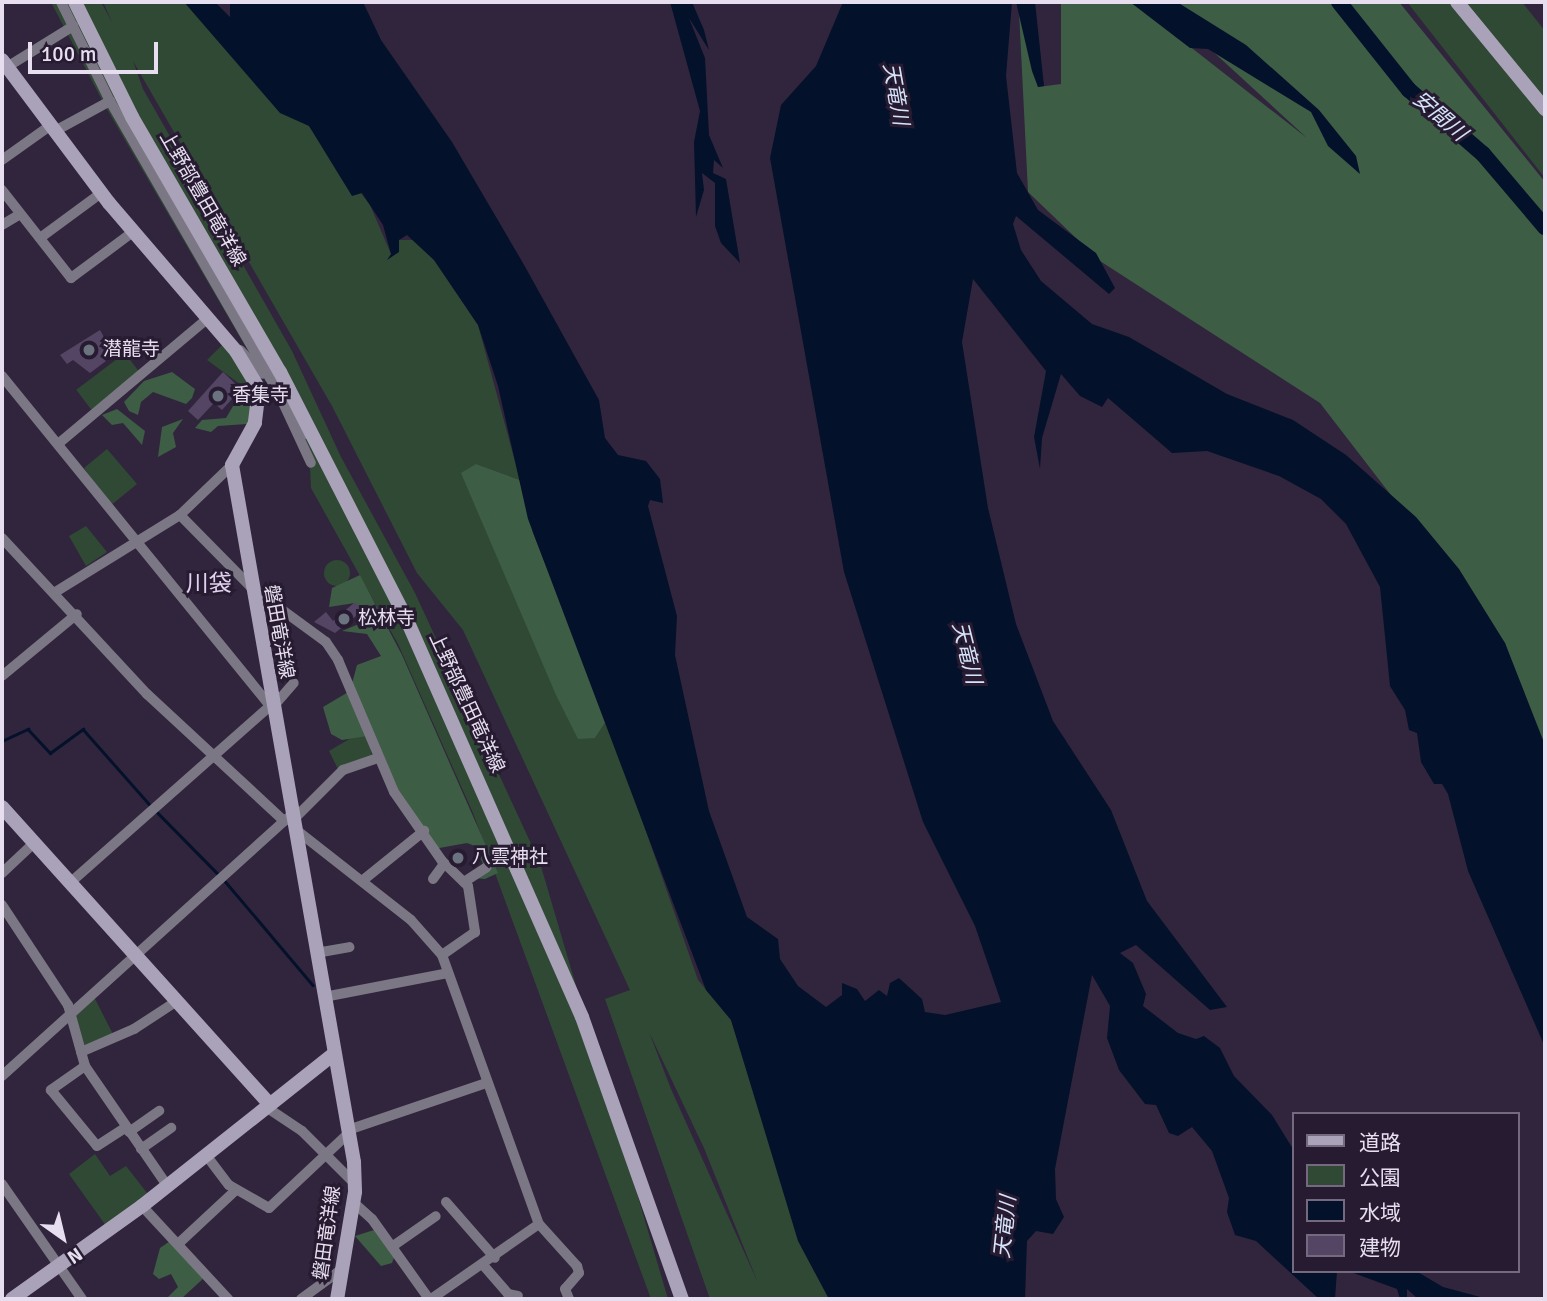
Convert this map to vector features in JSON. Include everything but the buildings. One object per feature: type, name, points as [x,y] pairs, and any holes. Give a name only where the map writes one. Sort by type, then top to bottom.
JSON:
[{"type":"main road","name":"上野部豊田竜洋線","points":[[75,2],[132,117],[318,446],[406,618],[539,913],[629,1141],[682,1299]]},
{"type":"main road","points":[[1457,2],[1545,109]]},
{"type":"main road","points":[[4,64],[133,232],[236,351],[260,398],[255,423],[232,465]]},
{"type":"main road","name":"磐田竜洋線","points":[[232,465],[291,821],[349,1131],[355,1184],[337,1299]]},
{"type":"main road","points":[[2,807],[135,953],[267,1106]]},
{"type":"main road","points":[[12,1299],[142,1206],[166,1184],[334,1054]]},
{"type":"street","points":[[61,2],[110,101],[278,393],[311,463]]},
{"type":"street","points":[[4,64],[73,26]]},
{"type":"street","points":[[2,159],[53,128],[110,101]]},
{"type":"street","points":[[2,190],[71,278],[133,232]]},
{"type":"street","points":[[40,238],[102,193]]},
{"type":"street","points":[[2,225],[20,214]]},
{"type":"street","points":[[58,444],[208,318]]},
{"type":"street","points":[[236,351],[242,350],[318,446]]},
{"type":"street","points":[[2,376],[271,706]]},
{"type":"street","points":[[57,591],[135,539],[180,515],[232,465]]},
{"type":"street","points":[[180,515],[251,587],[326,642],[377,758],[444,864],[464,882],[475,932],[442,955]]},
{"type":"street","points":[[2,538],[57,591],[147,694],[291,821],[411,920],[442,955],[444,974],[539,1224],[577,1266],[579,1273],[565,1289],[569,1299]]},
{"type":"street","points":[[2,676],[76,614]]},
{"type":"street","points":[[71,882],[294,683]]},
{"type":"street","points":[[2,1076],[135,953],[291,821],[343,770],[377,758]]},
{"type":"street","points":[[362,881],[424,831]]},
{"type":"street","points":[[2,873],[34,843]]},
{"type":"street","points":[[433,879],[444,864]]},
{"type":"street","points":[[464,882],[487,867]]},
{"type":"street","points":[[2,905],[71,1014],[85,1066],[166,1184]]},
{"type":"street","points":[[316,953],[349,947]]},
{"type":"street","points":[[324,997],[444,974]]},
{"type":"street","points":[[81,1052],[134,1029],[177,1002]]},
{"type":"street","points":[[85,1066],[51,1090],[97,1146],[159,1111]]},
{"type":"street","points":[[206,1155],[236,1190],[269,1208],[325,1151],[349,1131],[486,1083]]},
{"type":"street","points":[[267,1106],[325,1151],[355,1184]]},
{"type":"street","points":[[141,1149],[171,1128]]},
{"type":"street","points":[[2,1184],[82,1299]]},
{"type":"street","points":[[178,1244],[236,1190]]},
{"type":"street","points":[[353,1202],[394,1246],[430,1299],[484,1266],[539,1224]]},
{"type":"street","points":[[446,1202],[495,1258]]},
{"type":"street","points":[[142,1206],[228,1299]]},
{"type":"street","points":[[394,1246],[436,1216]]},
{"type":"street","points":[[484,1266],[508,1294],[518,1296]]},
{"type":"street","points":[[301,1299],[342,1269]]},
{"type":"green space","points":[[51,2],[101,2],[112,22],[103,2],[190,2],[309,126],[370,205],[391,254],[399,251],[399,240],[413,240],[434,260],[478,325],[520,480],[476,464],[595,738],[607,720],[698,980],[731,1020],[802,1248],[829,1299],[710,1299],[605,999],[630,990],[463,630],[417,573],[332,406],[133,61],[143,89],[292,351],[341,457],[415,593],[540,863],[668,1299],[651,1299],[473,813],[398,644],[311,488],[310,467],[282,409],[104,104]],"holes":[[[649,1032],[704,1148],[758,1283],[671,1089]]]},
{"type":"green space","points":[[1061,2],[1133,2],[1307,138],[1159,2],[1399,2],[1545,182],[1545,753],[1505,643],[1320,403],[1100,261],[1028,192],[1019,11],[1038,87],[1061,84]]},
{"type":"green space","points":[[1407,2],[1522,2],[1545,31],[1545,178]]},
{"type":"green space","points":[[223,344],[255,386],[248,390],[207,360]]},
{"type":"green space","points":[[125,353],[140,373],[91,410],[76,390]]},
{"type":"green space","points":[[172,372],[195,389],[186,404],[153,392],[141,402],[138,415],[129,411],[124,402],[144,381]]},
{"type":"green space","points":[[256,394],[259,409],[247,424],[218,426],[211,432],[195,428],[202,420],[226,418],[239,396]]},
{"type":"green space","points":[[117,409],[145,431],[142,445],[123,423],[112,425],[102,415]]},
{"type":"green space","points":[[183,419],[173,433],[176,447],[158,457],[162,427]]},
{"type":"green space","points":[[107,449],[137,484],[110,506],[84,468]]},
{"type":"green space","points":[[476,464],[520,480],[533,533],[607,720],[595,738],[578,739],[556,695],[461,473]]},
{"type":"green space","points":[[86,526],[107,552],[86,566],[69,536]]},
{"type":"green space","points":[[337,560],[346,564],[350,573],[346,582],[337,586],[328,582],[324,573],[328,564]]},
{"type":"green space","points":[[360,575],[402,655],[498,873],[485,879],[474,878],[483,864],[475,846],[467,843],[434,849],[391,786],[367,736],[342,740],[331,734],[323,707],[350,691],[357,665],[381,656],[367,634],[342,631],[366,621],[355,603],[329,607],[332,588]]},
{"type":"green space","points":[[358,734],[367,736],[373,759],[340,773],[329,751]]},
{"type":"green space","points":[[94,997],[114,1036],[84,1048],[74,1016]]},
{"type":"green space","points":[[95,1154],[110,1176],[126,1166],[151,1198],[109,1230],[69,1174]]},
{"type":"green space","points":[[374,1230],[395,1255],[392,1263],[381,1266],[355,1236]]},
{"type":"green space","points":[[173,1239],[206,1276],[181,1299],[166,1299],[178,1287],[171,1274],[159,1279],[153,1274],[160,1248]]},
{"type":"water","name":"天竜川","points":[[184,2],[215,2],[230,17],[230,2],[363,2],[381,40],[452,142],[523,263],[599,400],[605,438],[618,455],[646,461],[660,479],[663,503],[650,500],[648,506],[677,616],[675,655],[709,811],[747,917],[778,939],[780,959],[798,986],[826,1007],[842,995],[842,983],[857,989],[865,1001],[879,990],[887,996],[890,983],[899,978],[922,999],[925,1012],[945,1015],[1001,1002],[975,926],[923,822],[844,572],[770,158],[781,105],[816,66],[843,2],[1012,2],[1006,76],[1017,173],[1038,210],[1096,253],[1115,288],[1109,294],[1016,216],[1013,224],[1021,250],[1041,281],[1092,324],[1129,337],[1227,394],[1293,420],[1346,455],[1416,517],[1459,569],[1505,643],[1545,745],[1545,1047],[1468,871],[1448,794],[1442,784],[1434,784],[1421,762],[1417,733],[1409,730],[1405,710],[1390,686],[1380,587],[1346,524],[1321,499],[1279,476],[1207,451],[1172,453],[1108,398],[1102,407],[1080,396],[1061,374],[1042,438],[1040,469],[1034,437],[1046,371],[973,279],[962,342],[988,508],[1016,624],[1053,721],[1111,810],[1147,901],[1227,1007],[1210,1010],[1136,945],[1120,953],[1133,963],[1146,994],[1143,1006],[1178,1033],[1196,1039],[1204,1036],[1220,1048],[1234,1076],[1272,1115],[1292,1147],[1292,1273],[1337,1273],[1335,1299],[1319,1299],[1256,1241],[1235,1235],[1227,1212],[1229,1198],[1212,1151],[1192,1127],[1178,1136],[1169,1133],[1156,1105],[1145,1104],[1119,1070],[1107,1038],[1110,1006],[1092,975],[1055,1169],[1056,1199],[1064,1217],[1053,1234],[1036,1231],[1027,1241],[1025,1299],[829,1299],[798,1241],[731,1020],[706,990],[528,519],[498,386],[478,325],[434,260],[407,235],[399,240],[399,252],[387,260],[391,254],[383,225],[362,193],[352,196],[309,126],[280,113]]},
{"type":"water","points":[[670,2],[692,2],[704,30],[709,50],[689,18],[705,58],[709,135],[723,168],[714,160],[713,173],[726,179],[740,263],[721,243],[715,226],[715,183],[702,173],[704,190],[696,217],[694,142],[700,111]]},
{"type":"water","points":[[1016,2],[1035,2],[1044,86],[1038,87],[1032,71]]},
{"type":"water","points":[[1130,2],[1177,2],[1246,45],[1319,110],[1356,156],[1360,174],[1328,146],[1311,112],[1208,49],[1190,48]]},
{"type":"water","points":[[1353,1273],[1419,1273],[1443,1287],[1488,1299],[1418,1299],[1407,1289],[1407,1299],[1400,1299],[1397,1289]]},
{"type":"waterway","name":"安間川","points":[[1339,2],[1409,90],[1483,154],[1545,227]]},
{"type":"waterway","points":[[2,741],[28,729],[50,753],[83,729],[151,806]]},
{"type":"waterway","points":[[156,811],[220,876]]},
{"type":"waterway","points":[[225,881],[313,985]]},
{"type":"place","name":"潜龍寺","points":[[89,350]]},
{"type":"place","name":"香集寺","points":[[218,396]]},
{"type":"place","name":"松林寺","points":[[344,619]]},
{"type":"place","name":"八雲神社","points":[[458,858]]},
{"type":"district","name":"川袋","points":[[209,584]]}]
